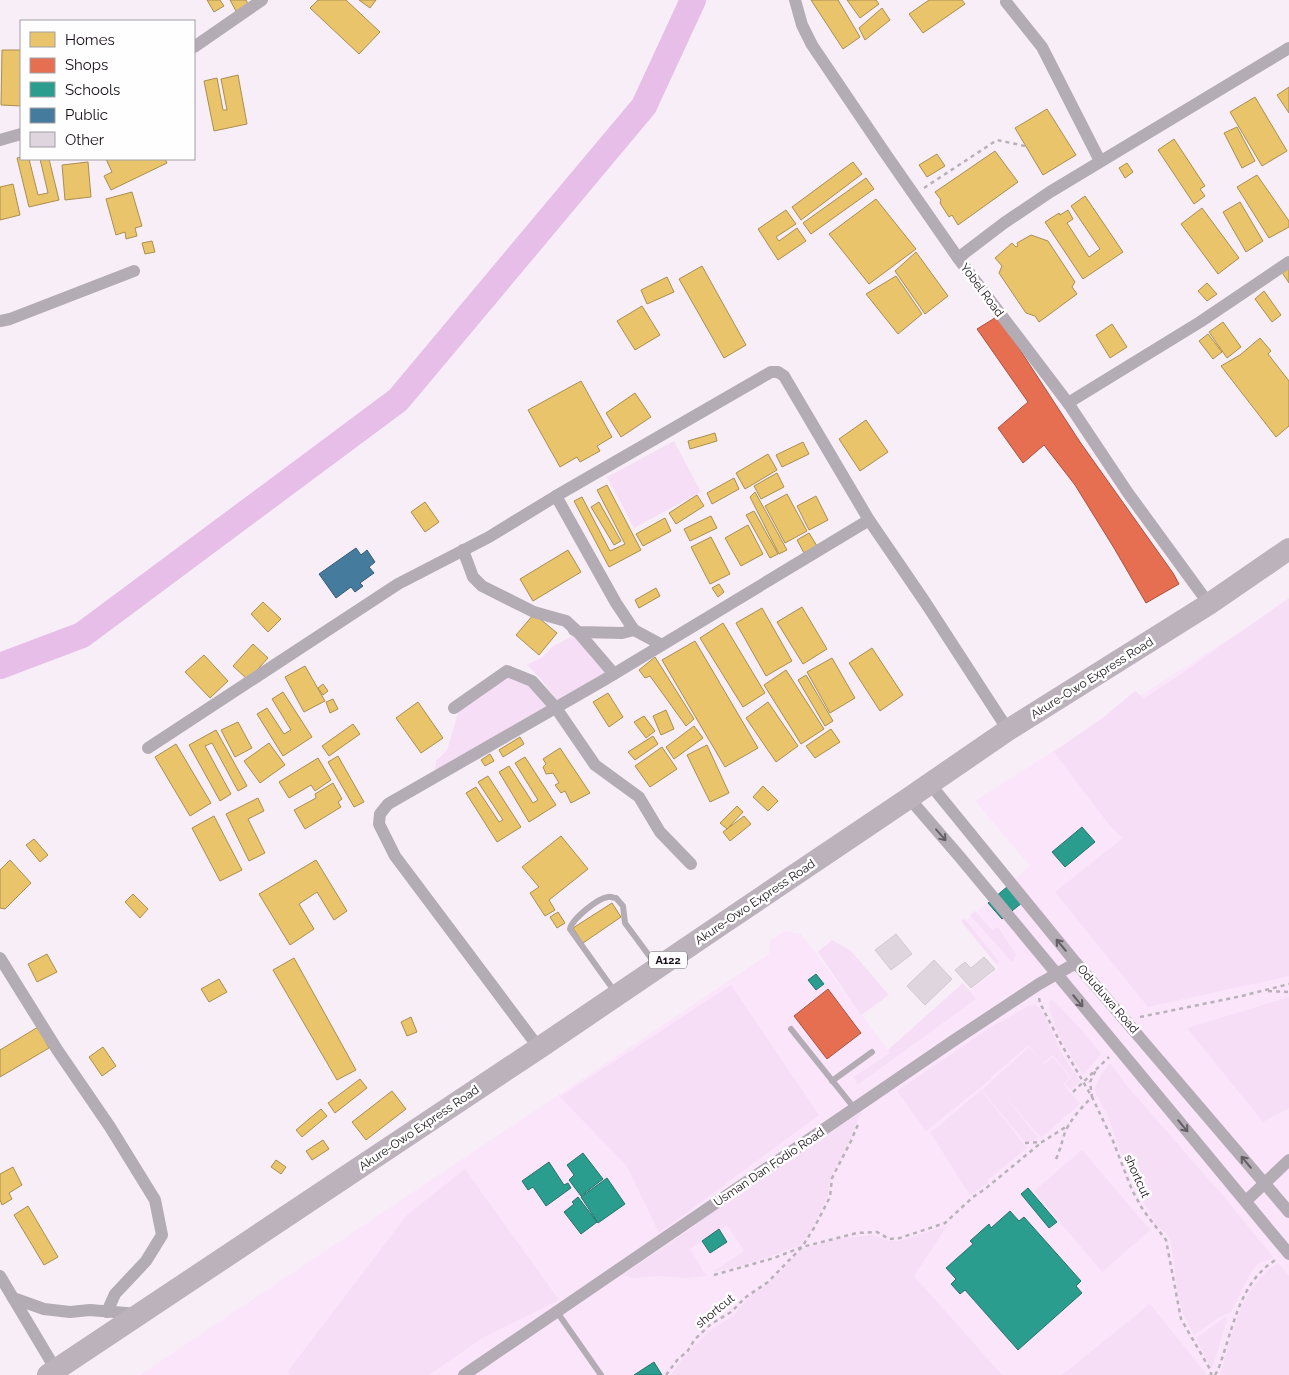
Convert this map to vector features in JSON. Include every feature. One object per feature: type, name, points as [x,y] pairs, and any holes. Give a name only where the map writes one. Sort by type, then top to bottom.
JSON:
[{"type":"highway","name":"Akure-Owo Express Road","points":[[52,1372],[540,1048],[1008,730],[1209,604],[1289,548]]},
{"type":"street","points":[[195,46],[262,0]]},
{"type":"street","name":"Yobel Road","points":[[795,0],[802,25],[812,45],[914,195],[958,258],[1068,403],[1128,493],[1209,604]]},
{"type":"street","points":[[1006,2],[1042,47],[1100,162]]},
{"type":"street","points":[[958,258],[1042,197],[1289,48]]},
{"type":"street","points":[[0,140],[20,134]]},
{"type":"street","points":[[1068,403],[1200,322],[1289,262]]},
{"type":"street","points":[[0,321],[10,319],[134,271]]},
{"type":"street","points":[[148,748],[398,584],[513,522],[771,372],[778,372],[784,376],[869,520],[1008,730]]},
{"type":"street","points":[[556,496],[616,603],[634,630],[662,645]]},
{"type":"street","points":[[540,1048],[395,856],[379,824],[380,814],[388,804],[614,674],[869,520]]},
{"type":"street","points":[[463,550],[473,577],[482,586],[534,612],[566,621],[578,632],[614,674]]},
{"type":"street","points":[[566,621],[542,615],[578,632],[622,634],[634,630]]},
{"type":"street","points":[[454,708],[507,671],[532,681],[556,708],[595,765],[639,797],[660,832],[691,864]]},
{"type":"street","name":"Oduduwa Road","points":[[930,784],[1076,963],[1127,1020],[1289,1212]]},
{"type":"street","points":[[909,798],[1246,1201],[1285,1256]]},
{"type":"street","points":[[959,856],[977,842]]},
{"type":"street","points":[[0,958],[155,1200],[162,1235],[146,1260],[115,1294],[107,1312]]},
{"type":"street","name":"Usman Dan Fodio Road","points":[[464,1375],[858,1113],[1039,984],[1076,963]]},
{"type":"street","points":[[1246,1201],[1289,1160]]},
{"type":"street","points":[[0,1276],[52,1372]]},
{"type":"street","points":[[13,1298],[44,1309],[70,1312],[90,1310],[140,1314]]},
{"type":"lane","points":[[617,995],[570,928],[571,922],[585,910],[607,897],[616,898],[623,906],[624,923],[657,968]]},
{"type":"lane","points":[[791,1029],[858,1113]]},
{"type":"lane","points":[[832,1081],[872,1052]]},
{"type":"lane","points":[[557,1312],[601,1375]]},
{"type":"path","points":[[914,195],[997,140],[1025,146]]},
{"type":"path","name":"shortcut","points":[[1039,984],[1040,1003],[1092,1097],[1113,1141],[1132,1190],[1143,1210],[1166,1240],[1181,1319],[1211,1371],[1211,1375]]},
{"type":"path","points":[[1127,1020],[1289,984]]},
{"type":"path","points":[[1264,990],[1289,992]]},
{"type":"path","points":[[1073,1092],[1109,1057]]},
{"type":"path","points":[[1056,1159],[1061,1149],[1065,1132],[1078,1112],[1092,1097],[1090,1082],[1097,1068]]},
{"type":"path","name":"shortcut","points":[[666,1375],[678,1359],[687,1352],[696,1339],[711,1324],[731,1312],[746,1297],[768,1282],[802,1247],[830,1196],[832,1178],[851,1141],[858,1113]]},
{"type":"path","points":[[714,1274],[774,1258],[802,1247],[857,1233],[877,1232],[889,1239],[900,1238],[945,1223],[1042,1142],[1070,1124]]},
{"type":"path","points":[[1025,1143],[1042,1142]]},
{"type":"path","points":[[1215,1375],[1237,1311],[1252,1281],[1265,1267],[1285,1256]]},
{"type":"shaded area","points":[[674,441],[701,492],[634,528],[607,477]]},
{"type":"shaded area","points":[[1289,598],[1289,976],[1148,1007],[1055,892],[1123,838],[1110,826],[1054,752],[1105,716],[1135,691],[1144,698]]},
{"type":"shaded area","points":[[1289,601],[1289,1375],[140,1375],[769,954],[771,940],[785,931],[801,934],[888,1050],[963,983],[970,991],[999,968],[963,923],[1030,866],[975,801]]},
{"type":"shaded area","points":[[575,635],[609,673],[559,703],[540,678],[527,665],[543,657],[553,646]]},
{"type":"shaded area","points":[[509,673],[530,683],[552,706],[435,773],[436,761],[447,750],[459,710]]},
{"type":"shaded area","points":[[975,911],[992,930],[998,927],[1016,955],[1012,962],[970,915]]},
{"type":"shaded area","points":[[965,919],[999,962],[996,964],[961,921]]},
{"type":"shaded area","points":[[832,940],[850,950],[889,995],[861,1015],[818,952]]},
{"type":"shaded area","points":[[963,983],[976,999],[857,1085],[854,1077],[890,1053],[888,1050]]},
{"type":"shaded area","points":[[731,985],[819,1115],[659,1233],[627,1166],[560,1097]]},
{"type":"shaded area","points":[[1289,997],[1289,1108],[1263,1122],[1187,1028]]},
{"type":"shaded area","points":[[1052,999],[1079,1027],[1101,1054],[1083,1075],[1057,1032],[1049,1003]]},
{"type":"shaded area","points":[[1036,1005],[1042,1011],[1062,1054],[1080,1081],[1071,1090],[1065,1084],[1071,1077],[1053,1055],[1043,1063],[1053,1057],[1070,1077],[1063,1084],[1080,1104],[1041,1138],[1000,1090],[1039,1139],[1025,1142],[982,1090],[1029,1047],[1040,1059],[1029,1045],[991,1079],[926,1131],[897,1091],[991,1027],[1029,1006]]},
{"type":"shaded area","points":[[1110,1063],[1128,1087],[1225,1198],[1274,1258],[1258,1263],[1249,1276],[1231,1312],[1218,1318],[1194,1335],[1183,1314],[1178,1295],[1171,1242],[1167,1234],[1155,1224],[1133,1181],[1109,1118],[1096,1094],[1095,1087]]},
{"type":"shaded area","points":[[981,1090],[1027,1148],[987,1180],[989,1182],[970,1195],[930,1132],[942,1124],[948,1131],[942,1123]]},
{"type":"shaded area","points":[[861,1112],[850,1141],[831,1177],[828,1196],[813,1227],[801,1245],[751,1263],[713,1272],[744,1251],[727,1225],[690,1249],[706,1276],[633,1278],[623,1275],[695,1226],[725,1202]]},
{"type":"shaded area","points":[[1082,1150],[1150,1230],[1102,1272],[1034,1191]]},
{"type":"shaded area","points":[[465,1169],[559,1300],[484,1337],[429,1375],[290,1375],[288,1371],[407,1215]]},
{"type":"shaded area","points":[[947,1226],[914,1276],[1002,1375],[671,1375],[680,1362],[709,1331],[733,1316],[749,1297],[774,1278],[802,1249],[837,1239],[873,1235],[888,1241],[900,1241]]},
{"type":"shaded area","points":[[1278,1263],[1289,1276],[1289,1375],[1220,1375],[1239,1313],[1246,1298],[1254,1285]]},
{"type":"shaded area","points":[[1150,1304],[1207,1375],[1062,1375]]},
{"type":"shaded area","points":[[1225,1317],[1227,1319],[1212,1370],[1196,1338]]},
{"type":"building: Homes","points":[[207,0],[220,0],[224,6],[214,12]]},
{"type":"building: Homes","points":[[230,0],[246,0],[248,4],[236,11]]},
{"type":"building: Homes","points":[[318,0],[346,0],[380,32],[359,54],[310,8]]},
{"type":"building: Homes","points":[[359,0],[376,0],[370,8]]},
{"type":"building: Homes","points":[[811,0],[838,0],[860,37],[843,49]]},
{"type":"building: Homes","points":[[847,0],[876,0],[879,4],[860,18]]},
{"type":"building: Homes","points":[[929,0],[962,0],[965,4],[923,33],[909,14]]},
{"type":"building: Homes","points":[[882,8],[890,20],[865,40],[859,28]]},
{"type":"building: Homes","points":[[2,50],[20,50],[20,106],[1,105]]},
{"type":"building: Homes","points":[[238,75],[247,124],[214,131],[204,81],[217,78],[223,110],[227,110],[221,79]]},
{"type":"building: Homes","points":[[1289,87],[1289,113],[1277,95]]},
{"type":"building: Homes","points":[[1255,97],[1287,151],[1262,166],[1230,112]]},
{"type":"building: Homes","points":[[1047,109],[1076,155],[1043,175],[1015,128]]},
{"type":"building: Homes","points":[[1237,127],[1255,161],[1242,168],[1224,133]]},
{"type":"building: Homes","points":[[1174,139],[1205,186],[1200,189],[1205,196],[1194,204],[1158,150]]},
{"type":"building: Homes","points":[[995,151],[1018,182],[958,225],[952,215],[949,217],[935,192]]},
{"type":"building: Homes","points":[[937,154],[945,166],[927,177],[919,165]]},
{"type":"building: Homes","points":[[17,158],[29,160],[38,195],[48,193],[40,160],[49,160],[59,200],[29,207]]},
{"type":"building: Homes","points":[[106,160],[166,160],[167,163],[111,190],[104,176],[112,172]]},
{"type":"building: Homes","points":[[88,162],[91,197],[65,200],[62,165]]},
{"type":"building: Homes","points":[[853,162],[862,174],[801,220],[792,207]]},
{"type":"building: Homes","points":[[1127,163],[1133,172],[1125,178],[1119,168]]},
{"type":"building: Homes","points":[[1257,175],[1289,221],[1289,227],[1269,238],[1237,187]]},
{"type":"building: Homes","points":[[866,178],[874,189],[811,234],[803,223]]},
{"type":"building: Homes","points":[[13,184],[20,215],[0,220],[0,187]]},
{"type":"building: Homes","points":[[132,192],[142,226],[135,228],[137,236],[126,239],[125,232],[116,235],[106,199]]},
{"type":"building: Homes","points":[[1085,196],[1123,252],[1083,279],[1045,222],[1059,213],[1060,215],[1068,210],[1073,219],[1067,223],[1089,257],[1100,249],[1071,206]]},
{"type":"building: Homes","points":[[876,199],[916,249],[869,284],[829,234]]},
{"type":"building: Homes","points":[[1240,202],[1263,241],[1246,252],[1223,212]]},
{"type":"building: Homes","points":[[1202,208],[1239,258],[1218,274],[1181,224]]},
{"type":"building: Homes","points":[[786,210],[796,224],[776,237],[779,241],[797,228],[806,241],[778,260],[758,229]]},
{"type":"building: Homes","points":[[1031,235],[1048,241],[1075,282],[1072,287],[1077,294],[1039,322],[1035,316],[1026,313],[999,273],[1002,266],[995,258],[1012,243],[1016,247],[1018,246],[1017,243]]},
{"type":"building: Homes","points":[[152,241],[155,252],[145,254],[142,243]]},
{"type":"building: Homes","points":[[916,252],[948,296],[925,314],[895,271]]},
{"type":"building: Homes","points":[[702,266],[746,345],[724,358],[679,279]]},
{"type":"building: Homes","points":[[1289,266],[1289,283],[1281,271]]},
{"type":"building: Homes","points":[[896,276],[922,314],[898,334],[866,294]]},
{"type":"building: Homes","points":[[667,277],[674,292],[647,304],[641,290]]},
{"type":"building: Homes","points":[[1207,283],[1217,294],[1207,301],[1198,291]]},
{"type":"building: Homes","points":[[1264,291],[1281,315],[1272,322],[1255,299]]},
{"type":"building: Homes","points":[[642,306],[660,335],[635,350],[617,321]]},
{"type":"building: Homes","points":[[1223,322],[1241,347],[1227,358],[1209,332]]},
{"type":"building: Homes","points":[[1112,324],[1127,347],[1110,358],[1096,335]]},
{"type":"building: Homes","points":[[1208,334],[1222,352],[1213,359],[1199,341]]},
{"type":"building: Homes","points":[[1260,338],[1271,351],[1268,354],[1289,381],[1289,426],[1276,437],[1221,366],[1240,355]]},
{"type":"building: Homes","points":[[581,381],[612,437],[597,446],[600,451],[580,462],[577,457],[560,467],[528,410]]},
{"type":"building: Homes","points":[[635,393],[651,417],[621,437],[606,413]]},
{"type":"building: Homes","points":[[866,420],[888,452],[860,471],[839,439]]},
{"type":"building: Homes","points":[[715,433],[717,441],[690,449],[688,441]]},
{"type":"building: Homes","points":[[803,442],[809,454],[782,467],[776,455]]},
{"type":"building: Homes","points":[[768,454],[777,470],[745,489],[736,473]]},
{"type":"building: Homes","points":[[777,473],[784,487],[761,499],[754,486]]},
{"type":"building: Homes","points":[[734,478],[739,489],[712,504],[707,493]]},
{"type":"building: Homes","points":[[607,485],[641,550],[609,567],[574,501],[582,497],[610,551],[625,544],[597,490]]},
{"type":"building: Homes","points":[[755,492],[787,550],[779,554],[750,497]]},
{"type":"building: Homes","points":[[787,494],[807,531],[785,543],[765,506]]},
{"type":"building: Homes","points":[[697,495],[704,506],[676,524],[669,513]]},
{"type":"building: Homes","points":[[816,496],[828,520],[809,530],[797,506]]},
{"type":"building: Homes","points":[[425,502],[439,522],[425,532],[411,512]]},
{"type":"building: Homes","points":[[599,502],[621,541],[614,545],[591,507]]},
{"type":"building: Homes","points":[[754,511],[778,554],[770,558],[746,515]]},
{"type":"building: Homes","points":[[711,516],[717,528],[690,541],[684,529]]},
{"type":"building: Homes","points":[[665,518],[671,531],[643,546],[636,534]]},
{"type":"building: Homes","points":[[748,525],[763,554],[741,566],[725,538]]},
{"type":"building: Homes","points":[[809,533],[817,546],[804,553],[797,540]]},
{"type":"building: Homes","points":[[711,537],[730,574],[710,584],[691,547]]},
{"type":"building: Homes","points":[[568,550],[581,572],[533,601],[520,579]]},
{"type":"building: Homes","points":[[719,584],[724,592],[718,597],[712,588]]},
{"type":"building: Homes","points":[[656,588],[660,596],[639,608],[635,600]]},
{"type":"building: Homes","points":[[263,602],[281,619],[268,632],[251,614]]},
{"type":"building: Homes","points":[[802,607],[827,649],[803,664],[777,622]]},
{"type":"building: Homes","points":[[762,608],[792,661],[766,676],[736,623]]},
{"type":"building: Homes","points":[[534,614],[557,633],[539,655],[516,635]]},
{"type":"building: Homes","points":[[723,623],[765,693],[743,707],[700,638]]},
{"type":"building: Homes","points":[[695,641],[758,748],[725,767],[662,660]]},
{"type":"building: Homes","points":[[253,644],[268,658],[248,680],[233,666]]},
{"type":"building: Homes","points":[[872,648],[903,695],[880,711],[849,663]]},
{"type":"building: Homes","points":[[204,655],[228,681],[210,698],[185,672]]},
{"type":"building: Homes","points":[[655,657],[694,719],[686,726],[650,676],[645,678],[639,670]]},
{"type":"building: Homes","points":[[832,658],[855,698],[830,713],[807,672]]},
{"type":"building: Homes","points":[[305,666],[325,701],[304,712],[285,677]]},
{"type":"building: Homes","points":[[786,670],[824,729],[801,744],[764,685]]},
{"type":"building: Homes","points":[[806,675],[833,721],[825,726],[798,680]]},
{"type":"building: Homes","points":[[323,684],[328,691],[323,695],[318,688]]},
{"type":"building: Homes","points":[[283,692],[312,737],[283,756],[257,714],[267,708],[284,734],[291,730],[272,699]]},
{"type":"building: Homes","points":[[608,693],[623,717],[609,727],[593,702]]},
{"type":"building: Homes","points":[[333,699],[338,709],[330,713],[326,702]]},
{"type":"building: Homes","points":[[418,702],[443,738],[421,753],[396,718]]},
{"type":"building: Homes","points":[[768,702],[798,746],[776,762],[746,718]]},
{"type":"building: Homes","points":[[666,710],[674,729],[661,735],[653,716]]},
{"type":"building: Homes","points":[[644,716],[655,731],[646,738],[634,722]]},
{"type":"building: Homes","points":[[238,722],[252,748],[235,757],[221,730]]},
{"type":"building: Homes","points":[[353,724],[360,734],[329,756],[322,746]]},
{"type":"building: Homes","points":[[694,726],[703,738],[674,759],[666,747]]},
{"type":"building: Homes","points":[[831,729],[840,742],[815,758],[806,746]]},
{"type":"building: Homes","points":[[216,730],[247,786],[238,791],[212,743],[205,746],[231,794],[220,801],[189,745]]},
{"type":"building: Homes","points":[[653,736],[658,744],[635,760],[628,752]]},
{"type":"building: Homes","points":[[520,737],[524,744],[503,757],[499,750]]},
{"type":"building: Homes","points":[[269,743],[285,765],[260,783],[244,761]]},
{"type":"building: Homes","points":[[176,744],[211,803],[190,816],[155,757]]},
{"type":"building: Homes","points":[[707,745],[729,793],[710,802],[687,755]]},
{"type":"building: Homes","points":[[662,747],[677,769],[650,787],[635,766]]},
{"type":"building: Homes","points":[[560,748],[590,793],[571,803],[565,791],[561,793],[555,785],[559,783],[553,773],[546,774],[543,767],[546,764],[543,759]]},
{"type":"building: Homes","points":[[490,754],[494,761],[485,766],[481,760]]},
{"type":"building: Homes","points":[[338,756],[364,802],[354,807],[328,762]]},
{"type":"building: Homes","points":[[525,757],[556,805],[529,822],[499,772],[509,766],[533,803],[538,800],[515,763]]},
{"type":"building: Homes","points":[[318,758],[331,780],[315,791],[311,785],[289,798],[279,782]]},
{"type":"building: Homes","points":[[488,776],[521,827],[497,842],[466,793],[476,787],[499,822],[503,820],[478,782]]},
{"type":"building: Homes","points":[[333,783],[342,799],[338,802],[341,807],[305,829],[294,810],[316,798],[315,794]]},
{"type":"building: Homes","points":[[763,786],[778,801],[768,811],[753,797]]},
{"type":"building: Homes","points":[[258,798],[264,811],[248,819],[265,853],[249,861],[226,814]]},
{"type":"building: Homes","points":[[737,806],[743,812],[727,829],[720,823]]},
{"type":"building: Homes","points":[[214,816],[242,870],[220,881],[192,828]]},
{"type":"building: Homes","points":[[744,816],[751,824],[730,841],[723,832]]},
{"type":"building: Homes","points":[[561,836],[588,869],[549,900],[555,910],[545,916],[530,893],[539,887],[522,867]]},
{"type":"building: Homes","points":[[34,839],[48,855],[40,862],[26,845]]},
{"type":"building: Homes","points":[[10,860],[31,883],[5,909],[0,908],[0,870]]},
{"type":"building: Homes","points":[[316,860],[347,911],[334,920],[317,892],[299,904],[314,929],[290,945],[259,894]]},
{"type":"building: Homes","points":[[133,894],[148,909],[140,918],[125,902]]},
{"type":"building: Homes","points":[[612,903],[621,917],[583,943],[573,928]]},
{"type":"building: Homes","points":[[558,912],[565,923],[557,928],[550,917]]},
{"type":"building: Homes","points":[[47,954],[57,972],[37,982],[28,964]]},
{"type":"building: Homes","points":[[294,958],[356,1070],[337,1080],[273,970]]},
{"type":"building: Homes","points":[[219,979],[227,992],[209,1002],[201,989]]},
{"type":"building: Homes","points":[[411,1017],[417,1032],[407,1036],[401,1022]]},
{"type":"building: Homes","points":[[38,1027],[49,1048],[0,1077],[0,1050]]},
{"type":"building: Homes","points":[[103,1047],[116,1066],[102,1076],[89,1057]]},
{"type":"building: Homes","points":[[360,1079],[367,1088],[335,1113],[328,1103]]},
{"type":"building: Homes","points":[[392,1091],[406,1109],[366,1140],[352,1122]]},
{"type":"building: Homes","points":[[321,1109],[327,1116],[302,1137],[296,1130]]},
{"type":"building: Homes","points":[[323,1140],[329,1149],[312,1160],[306,1151]]},
{"type":"building: Homes","points":[[276,1160],[286,1167],[281,1174],[271,1167]]},
{"type":"building: Homes","points":[[13,1167],[22,1185],[9,1193],[12,1199],[2,1205],[0,1200],[0,1174]]},
{"type":"building: Homes","points":[[28,1206],[58,1257],[44,1265],[14,1215]]},
{"type":"building: Shops","points":[[998,316],[1080,442],[1179,584],[1146,603],[1075,485],[1044,445],[1023,463],[998,428],[1028,402],[977,329]]},
{"type":"building: Shops","points":[[828,989],[861,1033],[827,1059],[794,1016]]},
{"type":"building: Schools","points":[[1082,827],[1095,842],[1065,867],[1052,852]]},
{"type":"building: Schools","points":[[1014,881],[1028,898],[1002,919],[988,903]]},
{"type":"building: Schools","points":[[816,974],[824,984],[816,990],[808,980]]},
{"type":"building: Schools","points":[[583,1153],[603,1179],[581,1196],[569,1180],[574,1175],[567,1165]]},
{"type":"building: Schools","points":[[549,1162],[564,1185],[568,1183],[571,1188],[546,1206],[533,1187],[528,1190],[522,1181]]},
{"type":"building: Schools","points":[[607,1178],[625,1204],[598,1223],[581,1197]]},
{"type":"building: Schools","points":[[1028,1188],[1057,1222],[1049,1228],[1021,1194]]},
{"type":"building: Schools","points":[[578,1197],[597,1222],[581,1234],[564,1212],[574,1204],[572,1202]]},
{"type":"building: Schools","points":[[1010,1211],[1019,1221],[1024,1217],[1081,1281],[1076,1286],[1082,1293],[1018,1350],[965,1290],[960,1294],[951,1284],[956,1279],[946,1268],[973,1244],[970,1241],[989,1224],[991,1228]]},
{"type":"building: Schools","points":[[719,1229],[727,1242],[710,1253],[702,1241]]},
{"type":"building: Schools","points":[[654,1362],[662,1375],[634,1375]]},
{"type":"building: Public","points":[[356,548],[361,555],[367,550],[375,562],[369,567],[374,573],[360,583],[363,586],[355,592],[351,587],[336,598],[319,574]]},
{"type":"building: Other","points":[[896,934],[912,954],[891,970],[875,950]]},
{"type":"building: Other","points":[[984,957],[995,969],[971,988],[955,970],[965,962],[971,968]]},
{"type":"building: Other","points":[[934,960],[952,979],[925,1005],[907,986]]},
{"type":"waterway","points":[[0,666],[82,635],[398,400],[644,106],[693,0]]}]
